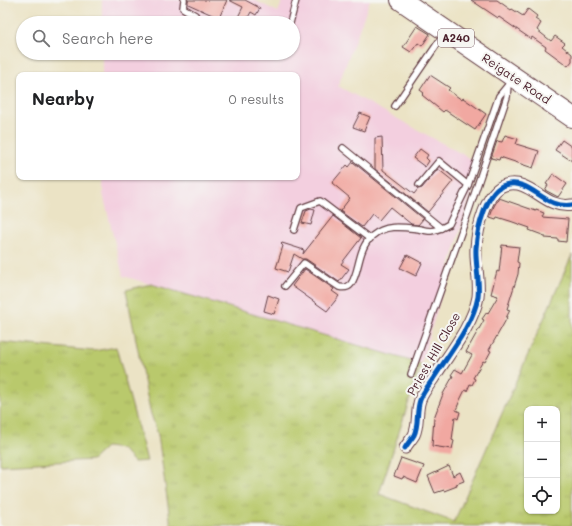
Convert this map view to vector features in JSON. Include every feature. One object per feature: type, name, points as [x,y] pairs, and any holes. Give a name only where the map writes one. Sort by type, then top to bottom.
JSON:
[{"type":"highway","name":"Reigate Road","points":[[401,0],[446,31],[509,80],[572,117]]},
{"type":"street","name":"Priest Hill Close","points":[[405,448],[414,435],[421,399],[466,327],[476,304],[479,288],[476,248],[484,213],[492,195],[500,186],[506,184],[519,184],[526,186],[554,204],[560,206],[572,205]]},
{"type":"lane","points":[[184,0],[183,8],[195,15]]},
{"type":"lane","points":[[292,16],[296,0]]},
{"type":"lane","points":[[395,106],[446,31]]},
{"type":"lane","points":[[285,286],[304,264],[339,288],[345,288],[350,285],[362,250],[370,238],[382,230],[398,227],[431,231],[449,224],[468,185],[499,96],[509,80]]},
{"type":"lane","points":[[412,374],[507,96],[509,80]]},
{"type":"lane","points":[[343,148],[440,228]]},
{"type":"lane","points":[[419,185],[439,161],[468,185]]},
{"type":"lane","points":[[294,230],[301,208],[320,201],[370,238]]},
{"type":"shaded area","points":[[102,0],[254,0],[278,12],[283,0],[370,0],[338,86],[480,164],[421,364],[123,276],[103,194],[103,180],[300,180],[300,72],[102,72],[102,60],[300,60],[300,16],[102,16]]},
{"type":"green space","points":[[572,255],[572,526],[171,526],[158,435],[150,411],[126,290],[151,284],[421,364],[379,494],[454,522]]},
{"type":"green space","points":[[0,342],[94,351],[116,347],[147,461],[134,462],[122,449],[106,447],[92,460],[0,465]]},
{"type":"building","points":[[188,0],[227,0],[220,16],[215,16],[188,4]]},
{"type":"building","points":[[229,0],[245,0],[260,8],[256,15],[251,12],[249,16],[238,16],[243,7]]},
{"type":"building","points":[[471,0],[497,0],[523,16],[528,9],[537,16],[535,19],[541,23],[537,30],[551,41],[555,36],[565,43],[562,46],[572,54],[572,61],[568,66],[532,37],[531,39]]},
{"type":"building","points":[[417,26],[430,34],[422,46],[418,43],[411,52],[403,47]]},
{"type":"building","points":[[430,75],[450,88],[448,90],[462,100],[463,98],[486,114],[475,130],[445,110],[443,112],[422,95],[424,93],[420,90]]},
{"type":"building","points":[[360,113],[370,117],[364,131],[353,127]]},
{"type":"building","points":[[505,135],[518,139],[516,144],[539,151],[533,168],[500,157],[499,160],[491,158],[497,141],[502,142]]},
{"type":"building","points":[[382,137],[383,170],[414,194],[418,189],[422,188],[438,169],[453,181],[428,212],[375,169],[375,138]]},
{"type":"building","points":[[562,140],[572,147],[572,161],[555,150]]},
{"type":"building","points":[[420,149],[428,155],[426,158],[429,161],[425,167],[413,158]]},
{"type":"building","points":[[353,162],[423,219],[418,225],[411,224],[390,207],[379,220],[372,214],[362,227],[340,211],[350,198],[332,183],[347,165],[349,167]]},
{"type":"building","points":[[553,174],[567,184],[558,197],[545,190],[548,185],[546,184]]},
{"type":"building","points":[[499,198],[544,213],[542,217],[568,219],[566,242],[558,241],[558,239],[545,238],[545,236],[529,230],[530,228],[497,217],[496,219],[490,217]]},
{"type":"building","points":[[311,209],[315,210],[311,225],[302,223],[306,211]]},
{"type":"building","points":[[333,216],[361,238],[341,264],[349,269],[339,282],[306,259],[302,259],[294,254],[288,272],[276,268],[283,246],[281,244],[282,243],[304,250],[303,254]]},
{"type":"building","points":[[502,245],[519,247],[517,262],[519,263],[518,274],[507,309],[510,310],[489,350],[491,351],[485,362],[483,361],[473,378],[475,379],[472,385],[470,384],[467,391],[465,390],[460,400],[456,410],[460,412],[458,419],[455,417],[452,440],[454,441],[452,449],[432,446],[434,418],[443,394],[453,376],[451,375],[455,369],[462,373],[472,355],[466,352],[484,320],[482,319],[487,312],[488,313],[498,296],[491,294],[497,271],[499,272]]},
{"type":"building","points":[[407,255],[422,263],[416,276],[400,268]]},
{"type":"building","points":[[305,269],[334,289],[332,291],[339,296],[327,311],[292,286]]},
{"type":"building","points":[[268,295],[279,299],[274,314],[264,311]]},
{"type":"building","points":[[401,458],[424,466],[417,483],[403,477],[402,479],[394,476]]},
{"type":"building","points":[[449,466],[453,476],[460,472],[464,481],[456,484],[457,486],[435,493],[428,476]]},
{"type":"cycle path","points":[[405,448],[416,431],[421,397],[466,329],[475,308],[478,297],[476,254],[478,232],[484,212],[493,195],[498,188],[505,185],[522,185],[553,203],[572,205]]}]
